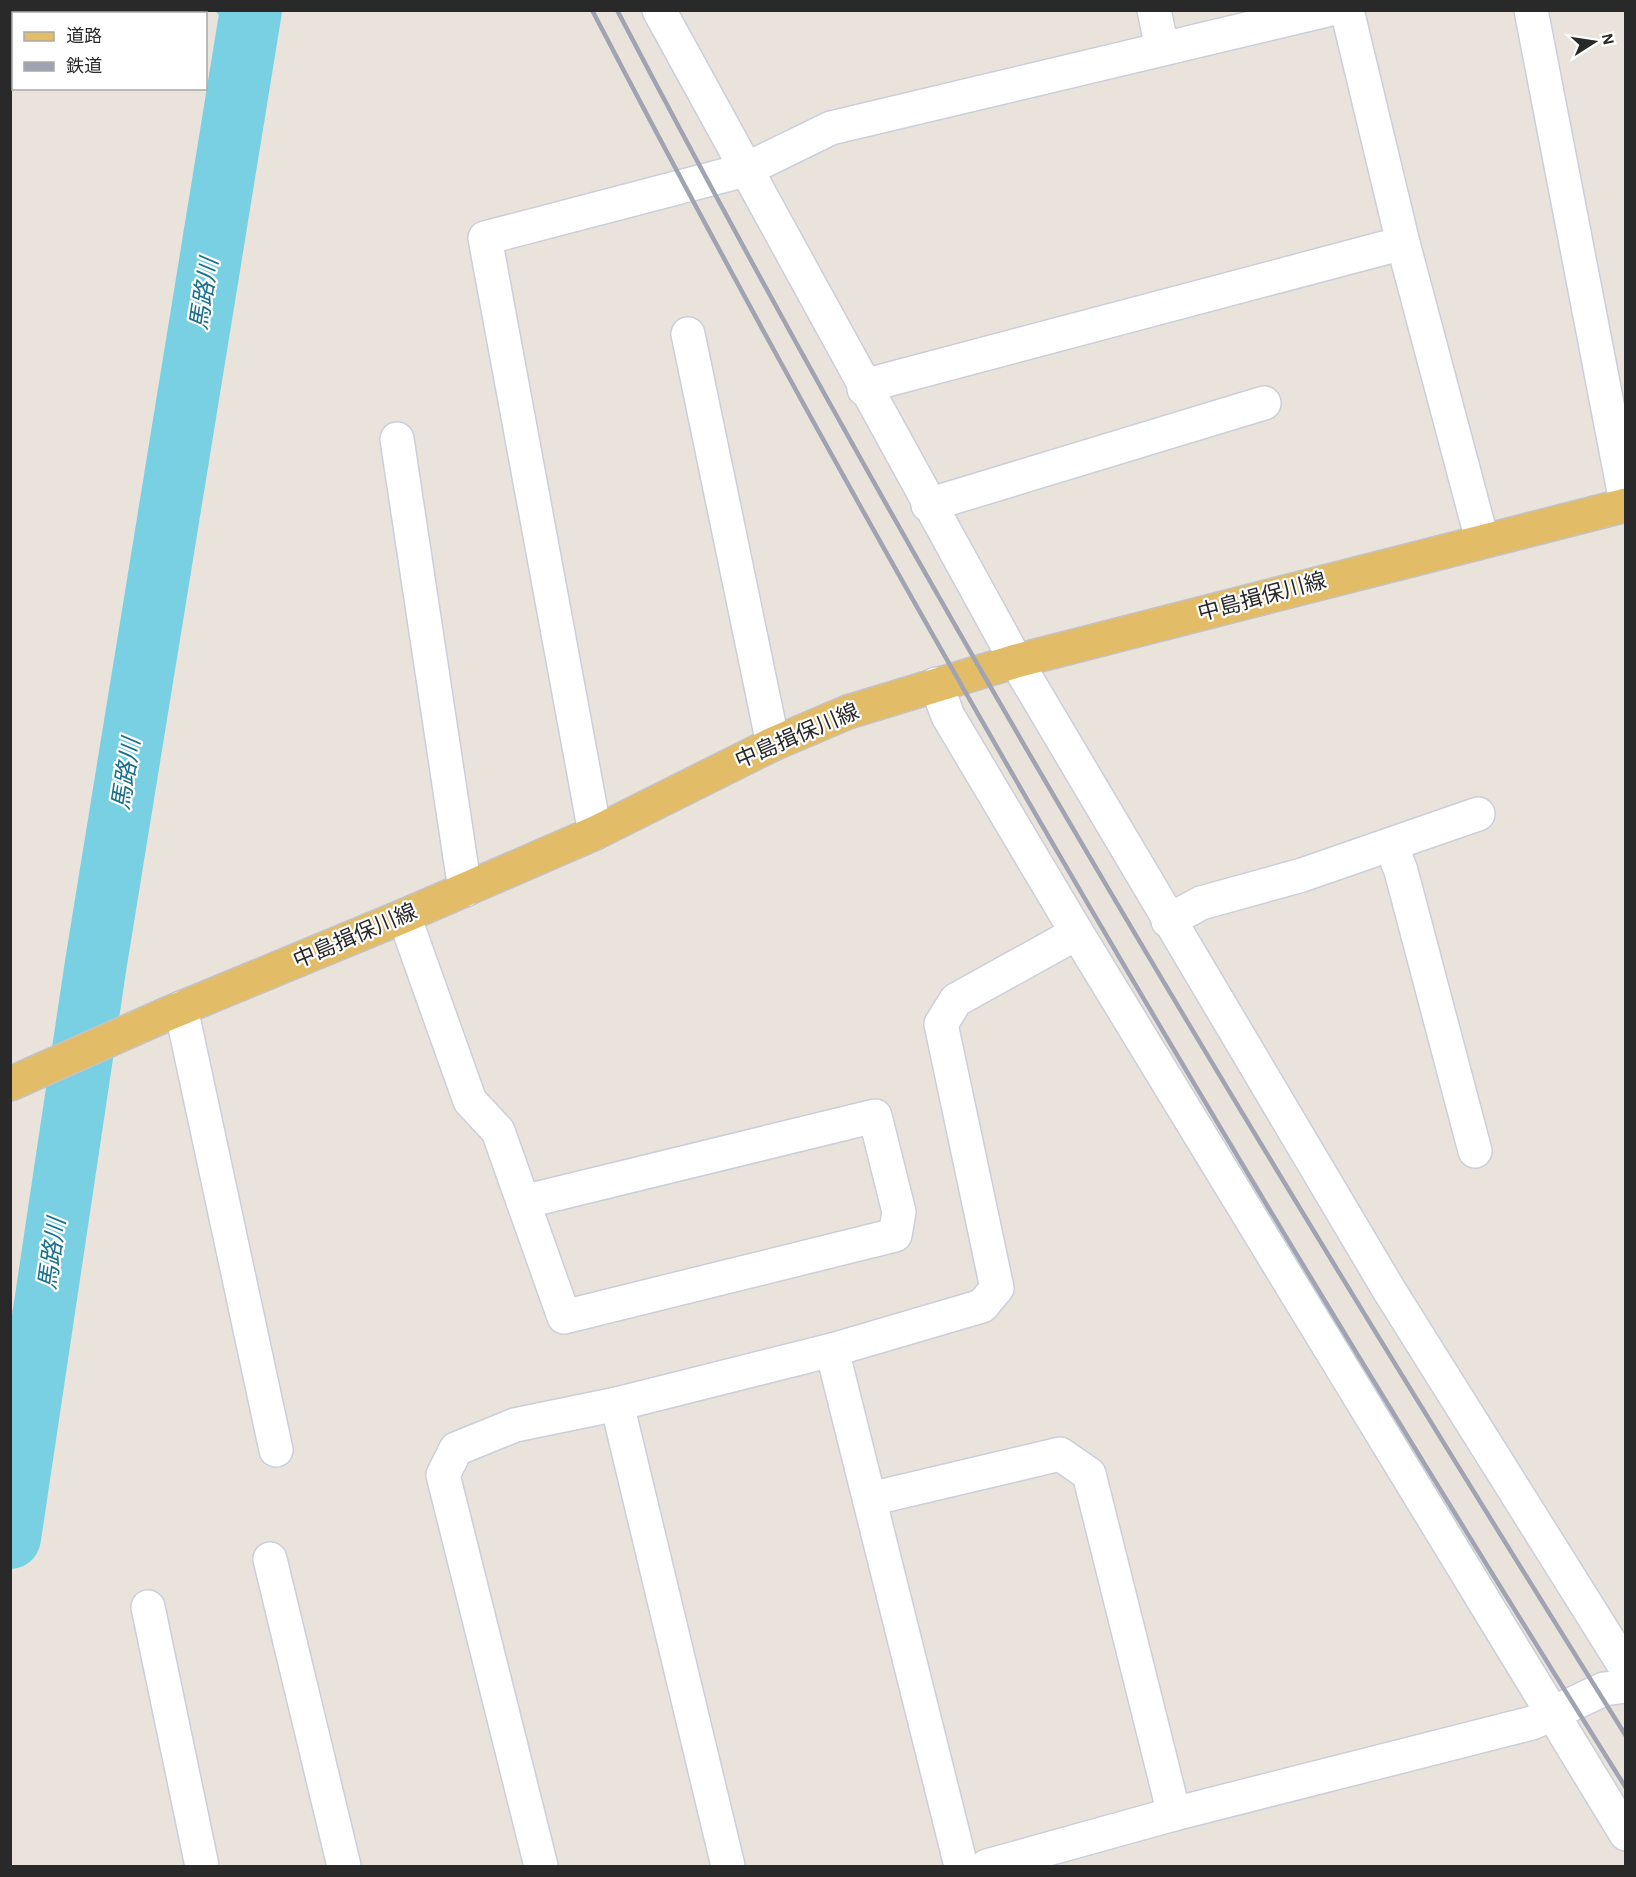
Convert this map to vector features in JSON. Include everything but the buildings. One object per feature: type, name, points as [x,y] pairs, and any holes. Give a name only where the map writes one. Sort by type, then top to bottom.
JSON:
[{"type":"main road","name":"中島揖保川線","points":[[12,1084],[173,1011],[404,916],[594,833],[772,744],[848,712],[1016,661],[1626,504]]},
{"type":"street","points":[[659,10],[864,389],[1016,661],[1168,921],[1389,1290],[1626,1668]]},
{"type":"street","points":[[1154,10],[1162,48]]},
{"type":"street","points":[[594,833],[485,238],[745,170],[831,128],[1327,10]]},
{"type":"street","points":[[1347,10],[1403,243],[1482,540]]},
{"type":"street","points":[[1531,10],[1626,504]]},
{"type":"street","points":[[864,389],[879,382],[1403,243]]},
{"type":"street","points":[[688,334],[772,744]]},
{"type":"street","points":[[928,505],[1264,403]]},
{"type":"street","points":[[397,439],[465,890]]},
{"type":"street","points":[[936,684],[948,716],[1077,933],[1551,1715],[1626,1834]]},
{"type":"street","points":[[1168,921],[1201,903],[1302,875],[1478,814]]},
{"type":"street","points":[[1390,844],[1401,871],[1475,1151]]},
{"type":"street","points":[[404,916],[470,1101],[498,1131],[522,1202],[564,1317],[895,1235],[899,1212],[875,1116],[522,1202]]},
{"type":"street","points":[[541,1866],[443,1475],[456,1449],[514,1425],[617,1404],[832,1350],[982,1306],[997,1288],[941,1024],[956,1000],[1077,933]]},
{"type":"street","points":[[173,1011],[276,1450]]},
{"type":"street","points":[[832,1350],[962,1866]]},
{"type":"street","points":[[617,1404],[728,1866]]},
{"type":"street","points":[[870,1499],[1060,1454],[1089,1474],[1174,1814]]},
{"type":"street","points":[[270,1558],[344,1866]]},
{"type":"street","points":[[148,1607],[202,1866]]},
{"type":"street","points":[[987,1866],[1174,1814],[1532,1723],[1604,1689],[1626,1686]]},
{"type":"waterway","points":[[221,10],[248,31]]},
{"type":"waterway","name":"馬路川","points":[[10,1538],[96,963],[251,10]]},
{"type":"railway","points":[[592,10],[712,237],[836,463],[1091,909],[1355,1351],[1626,1788]]},
{"type":"railway","points":[[617,10],[855,449],[1105,882],[1362,1311],[1626,1736]]}]
